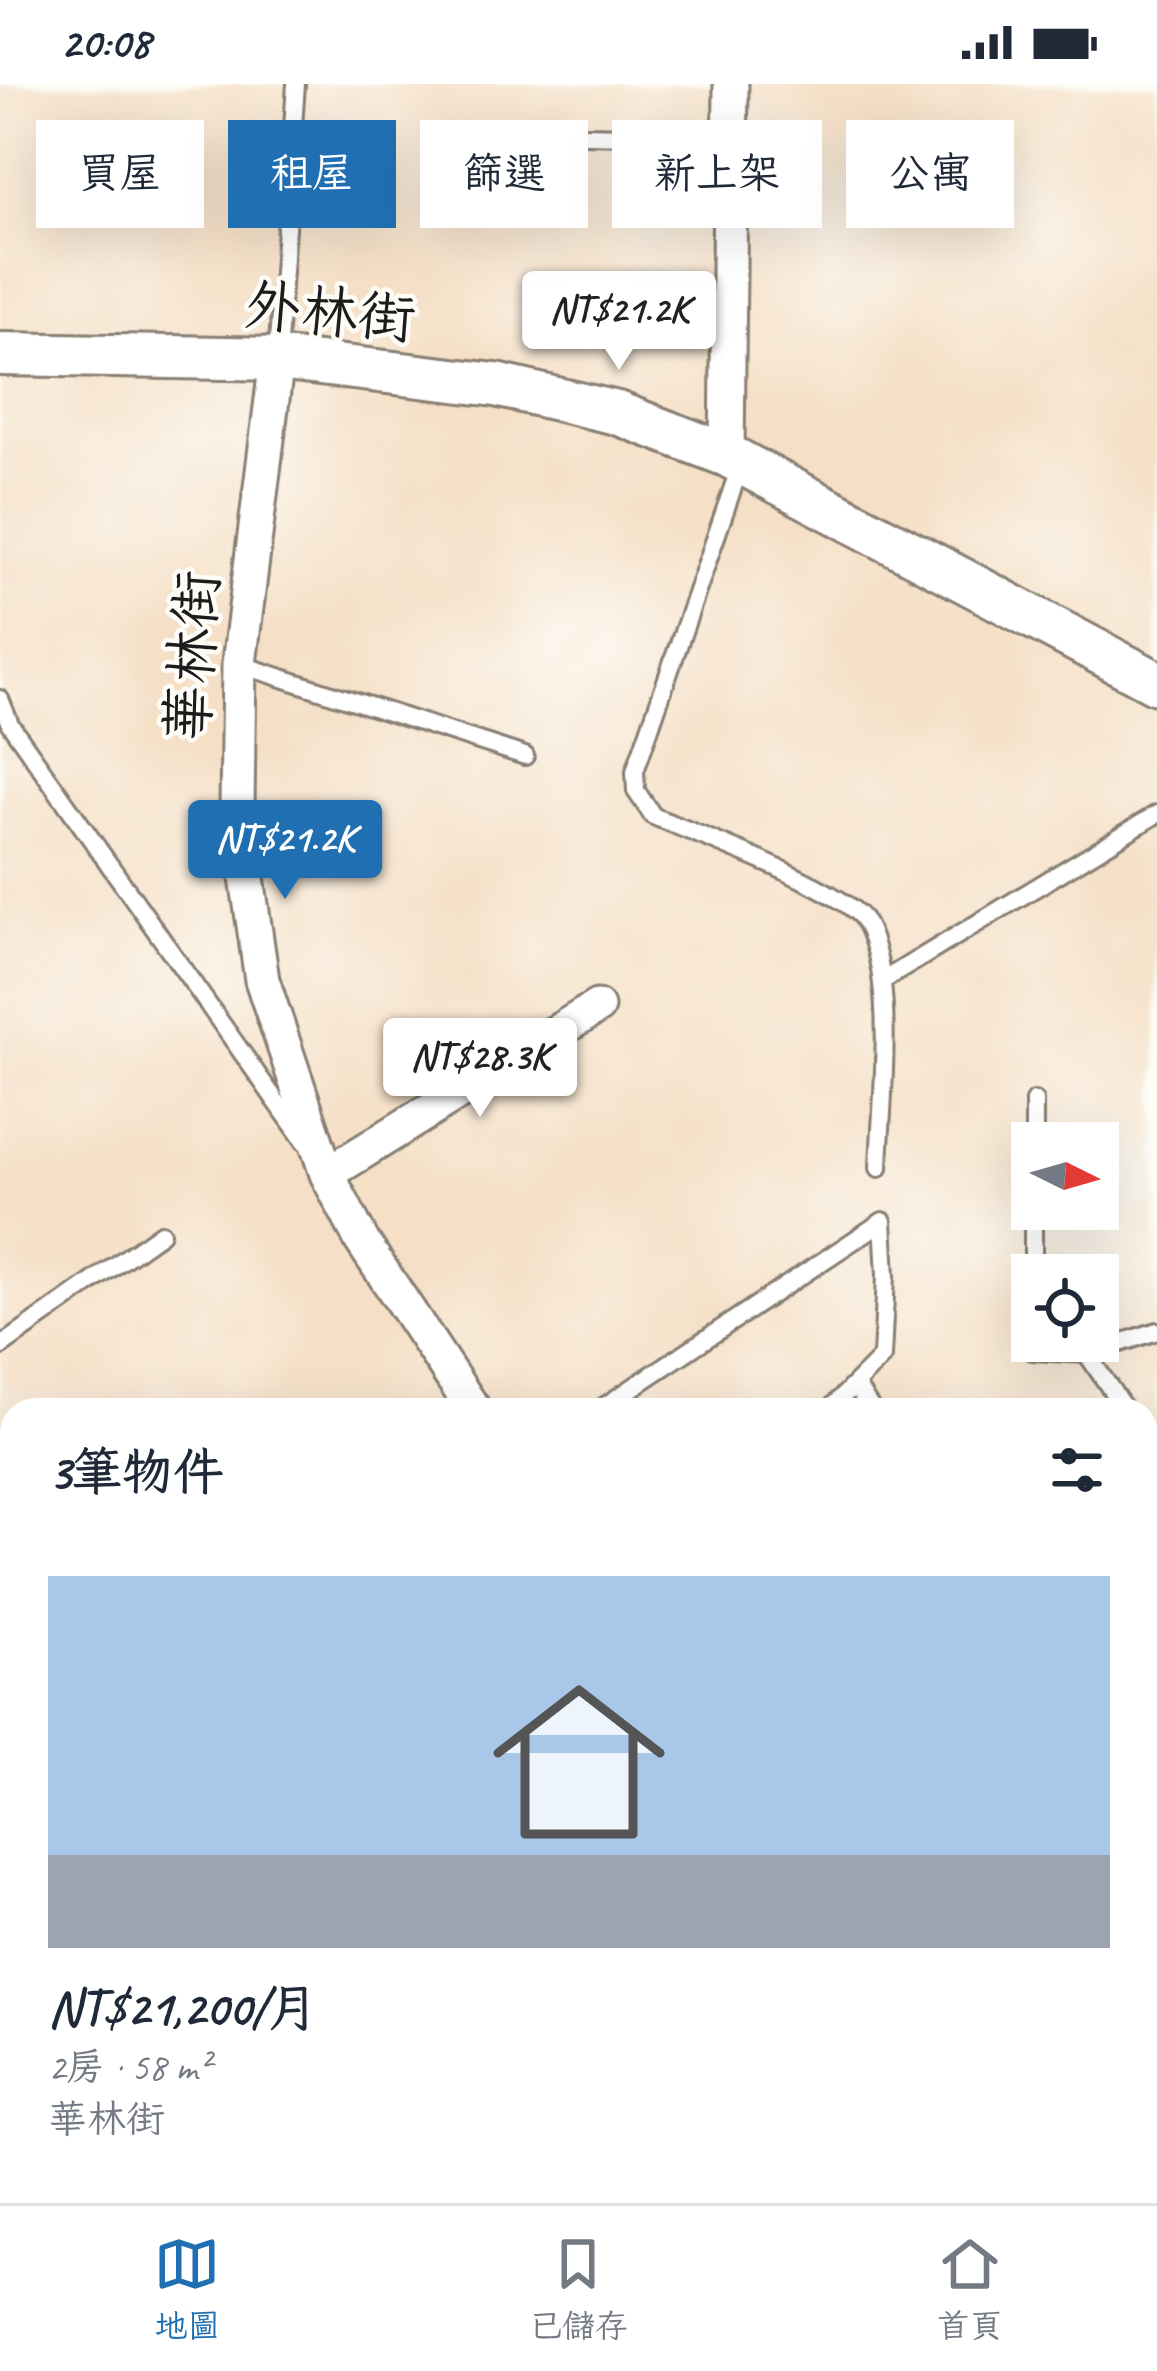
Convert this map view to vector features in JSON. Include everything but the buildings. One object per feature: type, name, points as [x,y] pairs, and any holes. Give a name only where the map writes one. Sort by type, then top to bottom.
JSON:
[{"type":"street","points":[[730,84],[731,120]]},
{"type":"street","points":[[732,228],[734,460]]},
{"type":"street","name":"外林街","points":[[0,354],[277,359],[496,385],[617,412],[734,460],[1157,683]]},
{"type":"street","name":"華林街","points":[[277,359],[238,664],[237,809],[262,980],[327,1174],[362,1241],[467,1398]]},
{"type":"street","points":[[327,1174],[597,1007]]},
{"type":"lane","points":[[277,359],[296,84]]},
{"type":"lane","points":[[734,460],[635,771],[636,791],[653,816],[824,891],[864,919],[884,980],[879,1168]]},
{"type":"lane","points":[[238,664],[525,756]]},
{"type":"lane","points":[[0,699],[10,724],[327,1174]]},
{"type":"lane","points":[[884,980],[1157,814]]},
{"type":"lane","points":[[1034,1101],[1034,1122]]},
{"type":"lane","points":[[617,1398],[883,1221],[882,1357],[841,1398]]},
{"type":"lane","points":[[0,1347],[161,1233]]},
{"type":"lane","points":[[1119,1343],[1157,1331]]},
{"type":"lane","points":[[1092,1362],[1117,1398]]},
{"type":"lane","points":[[855,1384],[864,1398]]}]
